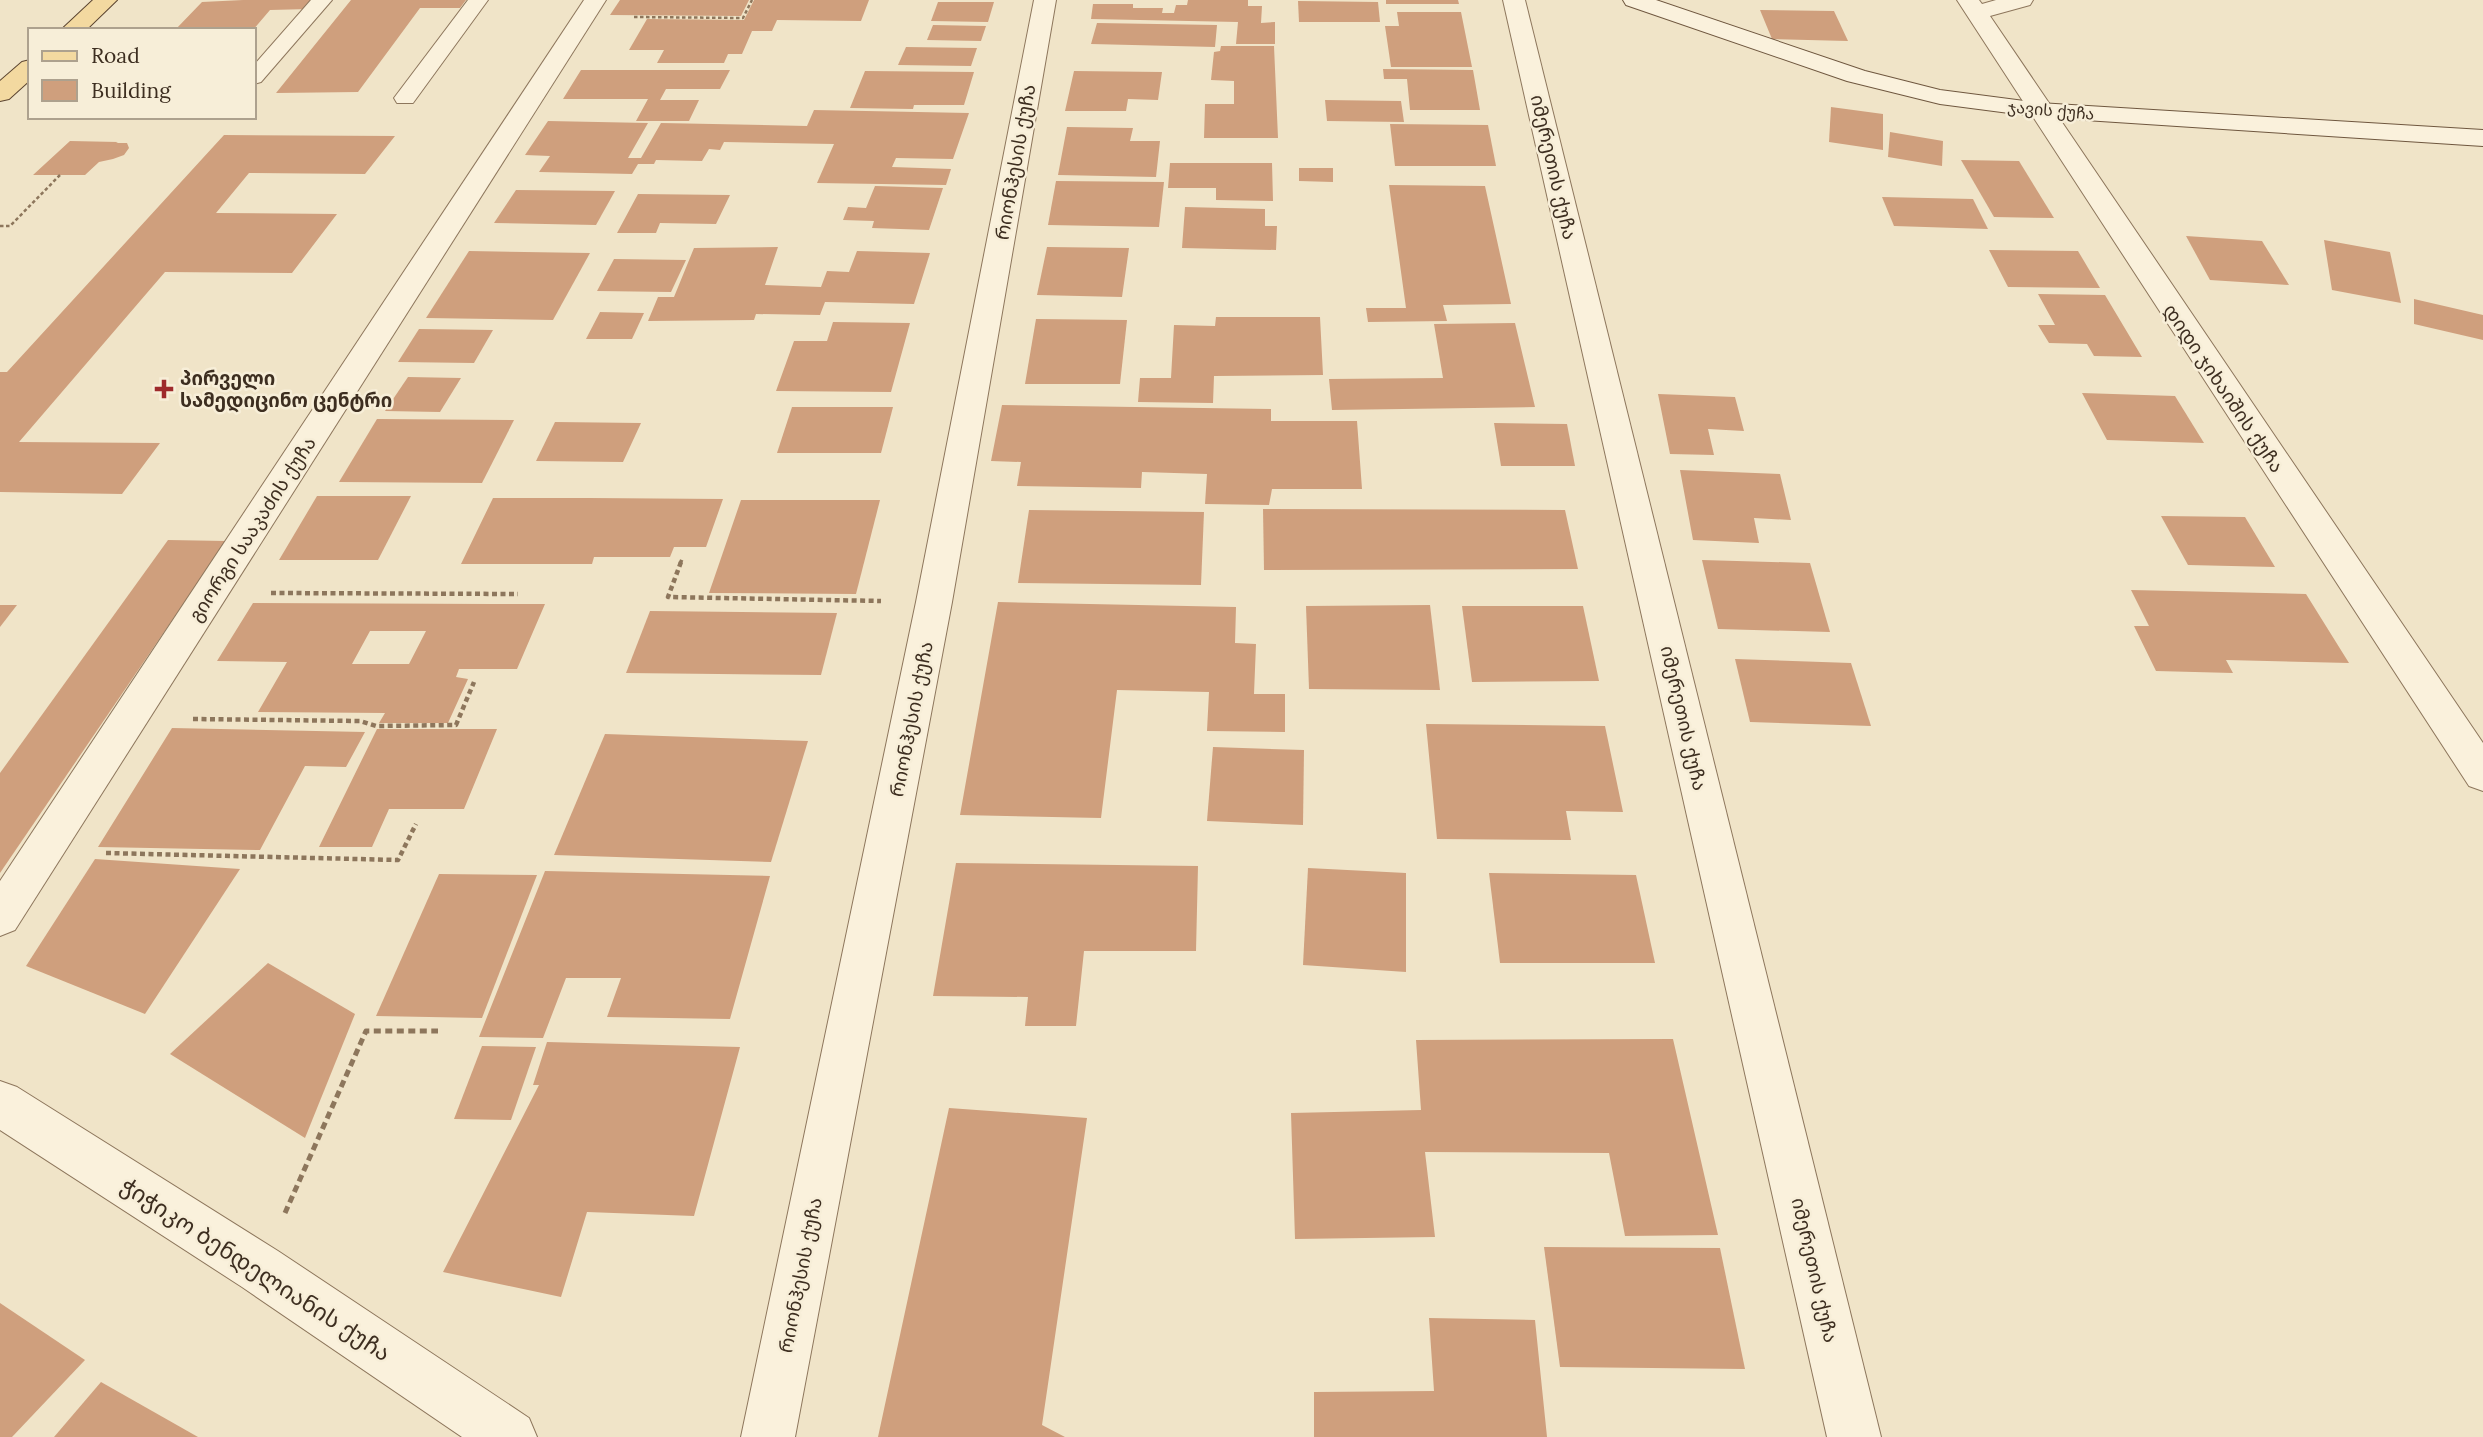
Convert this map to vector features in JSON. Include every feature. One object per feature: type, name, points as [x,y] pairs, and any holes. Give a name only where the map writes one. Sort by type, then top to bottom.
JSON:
[{"type":"main road","points":[[74,28],[106,0]]},
{"type":"main road","points":[[0,94],[28,69]]},
{"type":"street","name":"რიონჰესის ქუჩა","points":[[768,1437],[934,602],[1045,0]]},
{"type":"street","name":"იმერეთის ქუჩა","points":[[1514,0],[1854,1437]]},
{"type":"street","name":"ჯავის ქუჩა","points":[[1634,0],[1856,76],[1940,97],[2039,110],[2483,138]]},
{"type":"street","points":[[1973,6],[2022,0]]},
{"type":"street","name":"დიდი ჯიხაიშის ქუჩა","points":[[1973,6],[2039,110],[2472,744],[2483,775]]},
{"type":"street","name":"გიორგი სააკაძის ქუჩა","points":[[0,917],[590,8]]},
{"type":"street","name":"ჭიჭიკო ბენდელიანის ქუჩა","points":[[0,1103],[260,1269],[510,1437]]},
{"type":"lane","points":[[256,76],[322,0]]},
{"type":"lane","points":[[405,98],[478,0]]},
{"type":"path","points":[[590,8],[743,18],[752,0]]},
{"type":"path","points":[[0,226],[10,226],[60,175]]},
{"type":"path","points":[[682,559],[668,597],[934,602]]},
{"type":"path","points":[[210,593],[518,594]]},
{"type":"path","points":[[129,718],[360,721],[376,726],[456,725],[474,682]]},
{"type":"path","points":[[42,852],[398,860],[416,824]]},
{"type":"path","points":[[260,1269],[366,1031],[438,1031]]},
{"type":"building","points":[[318,0],[310,9],[270,10],[255,28],[177,28],[202,2]]},
{"type":"building","points":[[351,0],[466,0],[460,8],[420,8],[358,92],[276,93]]},
{"type":"building","points":[[620,0],[749,0],[741,16],[610,15]]},
{"type":"building","points":[[754,0],[869,0],[861,21],[777,20],[772,31],[752,31],[742,54],[728,54],[724,63],[657,63],[664,50],[629,50],[647,19],[744,20]]},
{"type":"building","points":[[1188,0],[1248,0],[1248,6],[1262,6],[1261,23],[1275,22],[1275,44],[1236,44],[1238,22],[1091,19],[1093,4],[1133,4],[1133,8],[1163,8],[1162,13],[1174,13],[1176,5],[1187,5]]},
{"type":"building","points":[[1386,0],[1458,0],[1459,4],[1386,4]]},
{"type":"building","points":[[1298,1],[1378,2],[1380,22],[1299,22]]},
{"type":"building","points":[[938,2],[994,2],[988,22],[931,21]]},
{"type":"building","points":[[1760,10],[1834,11],[1848,41],[1772,39]]},
{"type":"building","points":[[1397,12],[1461,12],[1472,67],[1391,67],[1385,26],[1399,26]]},
{"type":"building","points":[[1097,23],[1217,25],[1215,47],[1091,44]]},
{"type":"building","points":[[933,25],[986,26],[981,41],[927,40]]},
{"type":"building","points":[[1221,46],[1274,46],[1278,138],[1204,138],[1205,104],[1234,104],[1234,81],[1211,80],[1214,52],[1220,51]]},
{"type":"building","points":[[906,47],[977,48],[971,66],[898,65]]},
{"type":"building","points":[[1383,69],[1473,70],[1480,110],[1410,110],[1407,79],[1384,79]]},
{"type":"building","points":[[581,70],[730,70],[720,89],[666,89],[660,100],[699,100],[689,121],[636,121],[648,99],[563,99]]},
{"type":"building","points":[[865,71],[974,72],[964,105],[914,105],[913,109],[850,108]]},
{"type":"building","points":[[1074,71],[1162,72],[1158,100],[1128,99],[1126,111],[1065,111]]},
{"type":"building","points":[[1325,100],[1401,101],[1404,122],[1327,121]]},
{"type":"building","points":[[1831,107],[1883,114],[1883,150],[1829,142]]},
{"type":"building","points":[[814,110],[969,113],[953,159],[896,158],[892,167],[951,169],[946,185],[817,183],[834,144],[724,142],[720,150],[709,149],[702,161],[656,160],[654,164],[638,164],[632,174],[539,172],[550,156],[525,155],[548,121],[648,123],[628,158],[641,158],[661,123],[807,126]]},
{"type":"building","points":[[1390,124],[1488,125],[1496,166],[1395,166]]},
{"type":"building","points":[[1067,127],[1133,128],[1130,141],[1160,141],[1156,177],[1058,175]]},
{"type":"building","points":[[1890,132],[1943,141],[1942,166],[1888,157]]},
{"type":"building","points":[[224,135],[395,136],[365,174],[249,173],[216,213],[337,214],[292,273],[165,272],[19,442],[160,443],[122,494],[0,492],[0,372],[7,372]]},
{"type":"building","points":[[70,141],[127,143],[129,148],[124,155],[99,162],[85,175],[33,175]]},
{"type":"building","points":[[1961,160],[2019,161],[2054,218],[1994,217]]},
{"type":"building","points":[[1170,163],[1272,163],[1273,201],[1216,200],[1216,188],[1168,188]]},
{"type":"building","points":[[1299,168],[1333,168],[1333,182],[1299,181]]},
{"type":"building","points":[[1056,181],[1164,182],[1159,227],[1048,225]]},
{"type":"building","points":[[1389,185],[1485,186],[1511,304],[1443,305],[1447,321],[1368,322],[1366,308],[1406,308]]},
{"type":"building","points":[[875,186],[943,188],[929,230],[872,228],[874,221],[843,220],[848,207],[866,208]]},
{"type":"building","points":[[516,190],[615,191],[596,225],[494,223]]},
{"type":"building","points":[[638,194],[730,195],[716,224],[660,223],[656,233],[617,233]]},
{"type":"building","points":[[1882,197],[1973,199],[1988,229],[1894,226]]},
{"type":"building","points":[[1185,207],[1265,209],[1265,226],[1277,226],[1276,250],[1182,248]]},
{"type":"building","points":[[2186,236],[2262,241],[2289,285],[2210,280]]},
{"type":"building","points":[[2324,240],[2390,252],[2401,303],[2332,290]]},
{"type":"building","points":[[778,247],[765,285],[821,287],[827,271],[849,272],[857,251],[930,253],[914,304],[825,302],[820,315],[756,314],[754,320],[648,321],[658,297],[674,297],[694,248]]},
{"type":"building","points":[[1047,247],[1129,248],[1122,297],[1037,295]]},
{"type":"building","points":[[1989,250],[2078,251],[2100,288],[2008,287]]},
{"type":"building","points":[[469,251],[590,253],[553,320],[426,318]]},
{"type":"building","points":[[614,259],[686,260],[671,292],[597,291]]},
{"type":"building","points":[[2038,294],[2105,295],[2142,357],[2094,356],[2087,344],[2049,343],[2038,325],[2055,325]]},
{"type":"building","points":[[2414,299],[2483,315],[2483,340],[2414,324]]},
{"type":"building","points":[[600,312],[644,313],[632,339],[586,339]]},
{"type":"building","points":[[1216,317],[1320,317],[1323,375],[1214,376],[1213,403],[1138,402],[1140,378],[1171,378],[1174,325],[1215,326]]},
{"type":"building","points":[[1036,319],[1127,320],[1120,384],[1025,384]]},
{"type":"building","points":[[833,322],[910,323],[891,392],[776,391],[794,341],[827,341]]},
{"type":"building","points":[[1515,323],[1535,407],[1332,410],[1329,379],[1443,378],[1434,324]]},
{"type":"building","points":[[419,329],[493,330],[474,363],[398,362]]},
{"type":"building","points":[[408,377],[461,378],[440,412],[385,411]]},
{"type":"building","points":[[2082,393],[2175,396],[2204,443],[2107,440]]},
{"type":"building","points":[[1658,394],[1735,397],[1744,431],[1708,429],[1714,455],[1670,454]]},
{"type":"building","points":[[1002,405],[1271,409],[1271,421],[1357,421],[1362,489],[1272,489],[1269,505],[1205,504],[1207,474],[1142,472],[1141,488],[1017,486],[1021,462],[991,461]]},
{"type":"building","points":[[792,407],[893,407],[881,453],[777,453]]},
{"type":"building","points":[[377,419],[514,420],[482,483],[339,482]]},
{"type":"building","points":[[555,422],[641,423],[623,462],[536,461]]},
{"type":"building","points":[[1494,423],[1567,424],[1575,466],[1501,466]]},
{"type":"building","points":[[1680,470],[1780,474],[1791,520],[1754,518],[1759,543],[1693,540]]},
{"type":"building","points":[[317,496],[411,496],[378,560],[279,560]]},
{"type":"building","points":[[493,498],[723,499],[706,547],[674,547],[670,557],[594,557],[592,564],[461,564]]},
{"type":"building","points":[[741,500],[880,500],[856,594],[709,593]]},
{"type":"building","points":[[1263,509],[1565,510],[1578,569],[1264,570]]},
{"type":"building","points":[[1029,510],[1204,512],[1201,585],[1018,583]]},
{"type":"building","points":[[2161,516],[2245,517],[2275,567],[2188,565]]},
{"type":"building","points":[[168,540],[226,541],[0,873],[0,773]]},
{"type":"building","points":[[1702,560],[1810,563],[1830,632],[1718,629]]},
{"type":"building","points":[[2131,590],[2306,594],[2349,663],[2226,660],[2233,673],[2156,671],[2134,626],[2149,626]]},
{"type":"building","points":[[998,602],[1236,607],[1235,643],[1256,644],[1254,694],[1285,694],[1285,732],[1207,731],[1209,692],[1117,690],[1101,818],[960,815]]},
{"type":"building","points":[[253,603],[545,604],[517,669],[459,669],[456,677],[468,679],[448,723],[379,723],[385,713],[258,712],[287,662],[217,661]],"holes":[[[370,631],[426,631],[409,664],[352,664]]]},
{"type":"building","points":[[0,605],[17,605],[0,627]]},
{"type":"building","points":[[1430,605],[1440,690],[1309,689],[1306,606]]},
{"type":"building","points":[[1462,606],[1583,606],[1599,681],[1472,682]]},
{"type":"building","points":[[650,611],[837,613],[821,675],[626,673]]},
{"type":"building","points":[[1735,659],[1851,663],[1871,726],[1750,722]]},
{"type":"building","points":[[1426,724],[1605,726],[1623,812],[1566,811],[1571,840],[1437,839]]},
{"type":"building","points":[[172,728],[365,732],[346,767],[305,766],[260,850],[98,847]]},
{"type":"building","points":[[377,729],[497,729],[464,809],[389,809],[372,847],[319,847]]},
{"type":"building","points":[[605,734],[808,741],[771,862],[554,855]]},
{"type":"building","points":[[1213,747],[1304,750],[1303,825],[1207,821]]},
{"type":"building","points":[[95,859],[240,869],[145,1014],[26,966]]},
{"type":"building","points":[[956,863],[1198,866],[1196,951],[1084,951],[1076,1026],[1025,1026],[1028,997],[933,996]]},
{"type":"building","points":[[1308,868],[1406,873],[1406,972],[1303,965]]},
{"type":"building","points":[[545,871],[770,876],[730,1019],[607,1017],[621,978],[566,978],[543,1038],[479,1037]]},
{"type":"building","points":[[1489,873],[1636,875],[1655,963],[1500,963]]},
{"type":"building","points":[[439,874],[537,875],[482,1018],[376,1016]]},
{"type":"building","points":[[268,963],[355,1014],[305,1138],[170,1054]]},
{"type":"building","points":[[1673,1039],[1718,1235],[1625,1236],[1609,1153],[1425,1152],[1435,1237],[1295,1239],[1291,1113],[1421,1110],[1416,1040]]},
{"type":"building","points":[[547,1042],[740,1047],[694,1216],[587,1212],[561,1297],[443,1272],[539,1085],[533,1085]]},
{"type":"building","points":[[482,1046],[536,1047],[511,1120],[454,1119]]},
{"type":"building","points":[[949,1108],[1087,1118],[1042,1425],[1065,1437],[878,1437]]},
{"type":"building","points":[[1544,1247],[1720,1248],[1745,1369],[1560,1367]]},
{"type":"building","points":[[0,1303],[85,1360],[12,1437],[0,1437]]},
{"type":"building","points":[[1429,1318],[1535,1320],[1547,1437],[1314,1437],[1314,1392],[1434,1391]]},
{"type":"building","points":[[101,1382],[198,1437],[54,1437]]},
{"type":"place","name":"პირველი სამედიცინო ცენტრი","points":[[164,389]]}]
